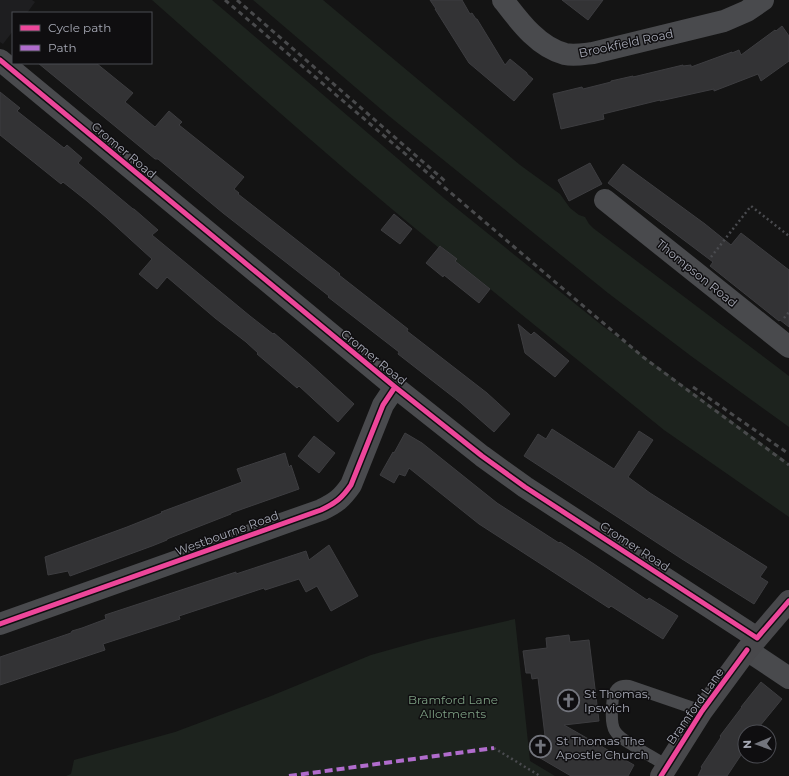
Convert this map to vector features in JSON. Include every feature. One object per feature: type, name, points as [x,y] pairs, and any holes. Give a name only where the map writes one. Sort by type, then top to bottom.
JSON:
[{"type":"street","name":"Brookfield Road","points":[[503,0],[526,28],[538,39],[558,51],[576,55],[593,53],[724,21],[746,11],[763,0]]},
{"type":"street","name":"Cromer Road","points":[[0,60],[394,387],[482,456],[752,644],[789,678]]},
{"type":"street","name":"Thompson Road","points":[[605,200],[789,347]]},
{"type":"street","name":"Westbourne Road","points":[[0,624],[313,513],[337,502],[344,496],[351,484],[383,405],[394,387]]},
{"type":"street","name":"Bramford Lane","points":[[664,771],[702,711],[752,644],[789,601]]},
{"type":"lane","points":[[664,771],[620,737],[614,730],[612,722],[614,693],[619,686],[629,686],[702,711]]},
{"type":"path","points":[[698,273],[751,206],[789,236]]},
{"type":"path","points":[[494,748],[540,776]]},
{"type":"shaded area","points":[[0,0],[32,0],[35,2],[28,12],[12,12],[12,32],[3,44],[0,42]]},
{"type":"green space","points":[[152,0],[212,0],[445,199],[604,327],[789,463],[789,517],[664,430],[447,254],[448,252],[441,246],[439,248],[402,218],[330,157]]},
{"type":"green space","points":[[253,0],[323,0],[520,165],[560,194],[570,208],[579,215],[585,217],[593,228],[789,376],[789,427],[691,356],[608,293],[389,116]]},
{"type":"green space","name":"Bramford Lane Allotments","points":[[515,619],[530,761],[555,776],[66,776],[71,774],[74,760],[175,732],[271,696],[371,655],[428,639]]},
{"type":"building","points":[[430,0],[462,0],[470,14],[472,13],[477,19],[505,65],[510,59],[533,79],[514,101],[469,63]]},
{"type":"building","points":[[562,0],[603,0],[588,20]]},
{"type":"building","points":[[782,26],[789,36],[789,61],[761,81],[758,74],[714,91],[714,89],[660,100],[603,114],[604,119],[561,129],[553,94],[582,87],[583,89],[611,81],[683,65],[691,65],[691,67],[739,50],[741,55]]},
{"type":"building","points":[[39,64],[97,64],[133,93],[125,102],[155,127],[169,111],[182,122],[179,125],[244,177],[234,189],[239,193],[238,194],[408,329],[407,331],[487,393],[510,414],[494,432],[461,403],[398,354],[399,352],[223,213],[158,159],[155,159]]},
{"type":"building","points":[[0,92],[20,108],[17,111],[64,148],[67,145],[82,158],[78,163],[158,230],[152,235],[250,316],[273,334],[274,333],[354,404],[338,422],[299,386],[297,388],[257,354],[258,353],[246,342],[167,277],[157,289],[139,274],[152,259],[87,201],[63,182],[61,184],[0,135]]},
{"type":"building","points":[[590,163],[602,184],[569,201],[558,180]]},
{"type":"building","points":[[623,164],[731,245],[741,233],[789,270],[789,327],[780,320],[779,321],[710,266],[713,262],[608,183]]},
{"type":"building","points":[[394,214],[412,229],[400,244],[381,230]]},
{"type":"building","points":[[440,246],[457,259],[455,261],[490,289],[479,303],[444,275],[443,277],[426,263]]},
{"type":"building","points":[[518,324],[531,335],[534,332],[569,361],[555,377],[525,353]]},
{"type":"building","points":[[552,429],[614,469],[639,431],[653,440],[628,477],[650,493],[767,567],[760,577],[768,582],[754,604],[524,456],[538,434],[546,439]]},
{"type":"building","points":[[405,433],[422,443],[497,503],[559,543],[560,542],[647,600],[649,598],[678,616],[663,639],[611,606],[609,608],[479,524],[409,468],[405,476],[399,474],[394,483],[380,475]]},
{"type":"building","points":[[314,436],[335,453],[319,473],[298,456]]},
{"type":"building","points":[[285,453],[289,467],[291,465],[299,489],[231,513],[152,546],[70,576],[68,571],[48,575],[45,557],[242,482],[237,469]]},
{"type":"building","points":[[329,545],[358,596],[331,611],[317,586],[306,592],[299,579],[265,590],[264,588],[179,616],[180,619],[103,644],[105,650],[0,685],[0,657],[71,633],[72,631],[106,619],[105,615],[236,572],[236,574],[306,551],[309,560]]},
{"type":"building","name":"St Thomas, Ipswich","points":[[569,635],[570,642],[589,640],[599,721],[564,725],[634,765],[628,776],[571,776],[535,755],[534,738],[545,736],[538,678],[532,679],[531,673],[526,673],[523,651],[547,648],[546,638]]},
{"type":"building","points":[[761,682],[782,699],[762,724],[737,724],[737,761],[727,776],[698,776],[702,768],[701,767],[721,737],[720,736]]},
{"type":"railway","points":[[225,0],[643,357],[789,465]]},
{"type":"railway","points":[[237,0],[445,181]]},
{"type":"railway","points":[[693,387],[789,454]]},
{"type":"marked path","points":[[289,776],[494,748]]},
{"type":"cycle path","points":[[0,60],[395,387],[482,456],[525,487],[757,638],[789,601]]},
{"type":"cycle path","points":[[0,624],[321,510],[331,505],[342,497],[351,485],[383,405],[395,387]]},
{"type":"cycle path","points":[[661,776],[702,711],[747,650]]},
{"type":"place","name":"St Thomas, Ipswich","points":[[568,700]]},
{"type":"place","name":"St Thomas The Apostle Church","points":[[540,747]]}]
